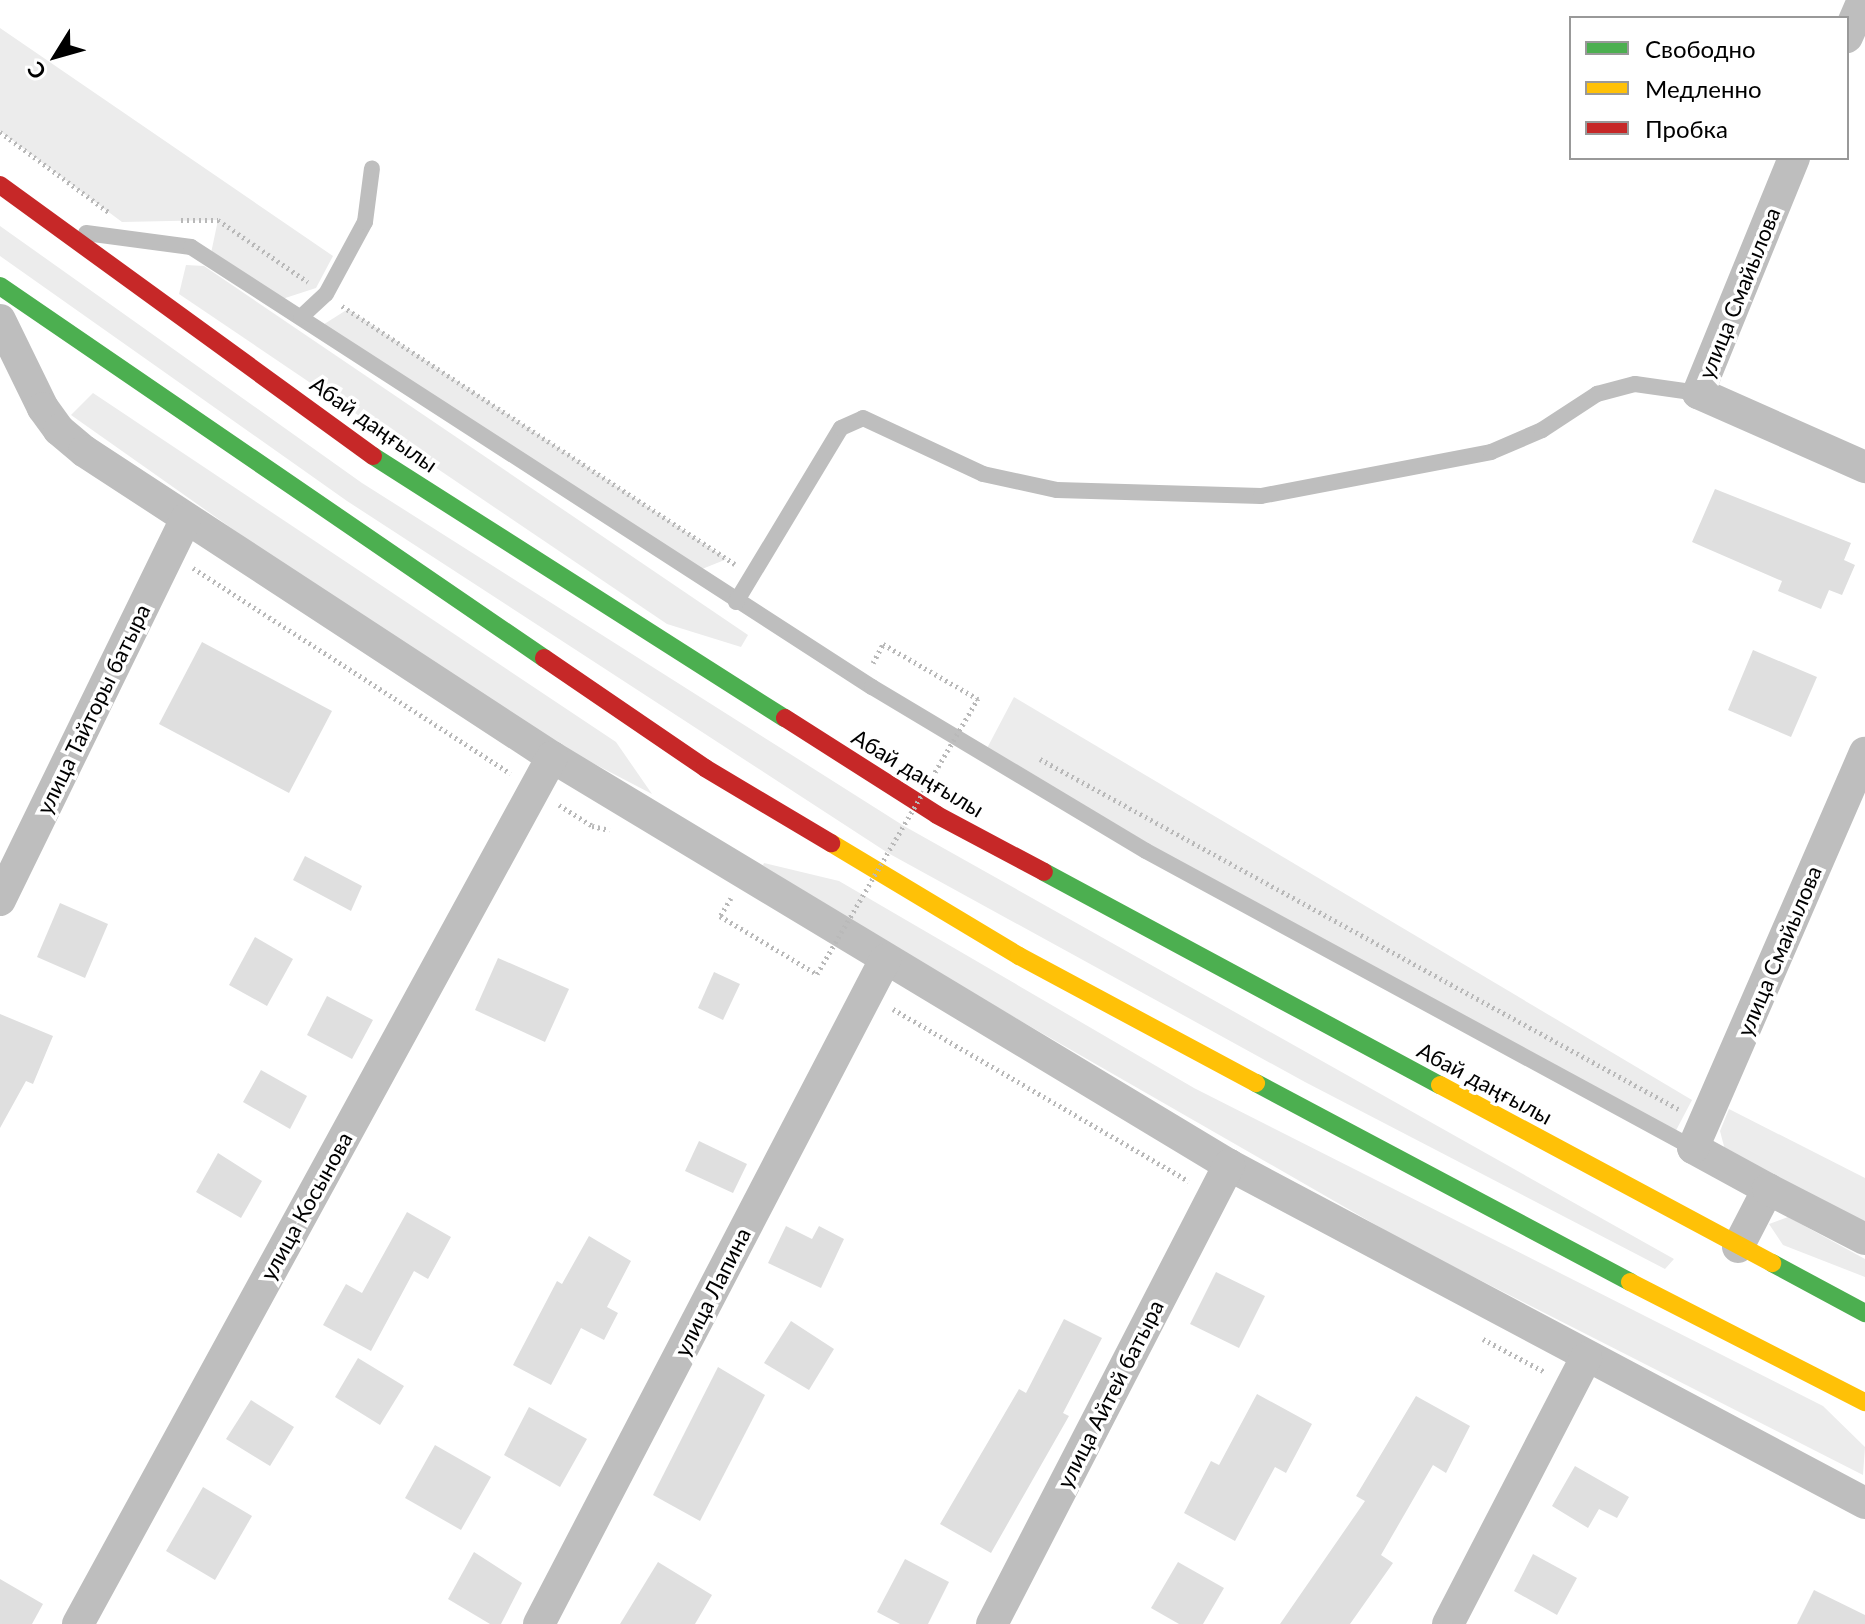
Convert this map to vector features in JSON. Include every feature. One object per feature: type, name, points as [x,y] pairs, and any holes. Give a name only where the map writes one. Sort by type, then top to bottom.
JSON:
[{"type":"main road","name":"Абай даңғылы","points":[[0,185],[382,462],[937,815],[1865,1313]]},
{"type":"main road","points":[[0,286],[705,768],[965,923],[1507,1219],[1865,1402]]},
{"type":"street","points":[[1849,32],[1863,0]]},
{"type":"street","name":"улица Смайылова","points":[[1793,160],[1698,393],[1865,467]]},
{"type":"street","points":[[0,320],[59,430],[186,519],[552,757],[1229,1165],[1586,1358],[1865,1503]]},
{"type":"street","name":"улица Тайторы батыра","points":[[0,900],[186,519]]},
{"type":"street","name":"улица Смайылова","points":[[1699,1136],[1865,753]]},
{"type":"street","name":"улица Косынова","points":[[78,1624],[552,757]]},
{"type":"street","name":"улица Лапина","points":[[539,1624],[885,960]]},
{"type":"street","points":[[1699,1136],[1768,1189],[1865,1239]]},
{"type":"street","name":"улица Айтей батыра","points":[[992,1624],[1229,1165]]},
{"type":"street","points":[[1738,1247],[1768,1189]]},
{"type":"street","points":[[1448,1624],[1586,1358]]},
{"type":"lane","points":[[301,317],[326,294],[365,222],[372,168]]},
{"type":"lane","points":[[60,230],[191,247],[736,602],[1146,851],[1699,1136]]},
{"type":"lane","points":[[736,602],[841,428],[863,418],[983,474],[1057,490],[1261,496],[1491,452],[1542,430],[1597,394],[1635,384],[1698,393]]},
{"type":"path","points":[[732,895],[720,916],[817,974],[978,699],[883,644],[871,666]]},
{"type":"path","points":[[1028,756],[1051,761],[1699,1136]]},
{"type":"shaded area","points":[[0,28],[333,256],[316,288],[276,301],[210,258],[218,220],[122,222],[0,131]]},
{"type":"shaded area","points":[[0,226],[362,483],[904,826],[1674,1259],[1665,1269],[1305,1082],[888,853],[347,501],[0,256]]},
{"type":"shaded area","points":[[186,265],[204,266],[748,635],[741,647],[667,624],[179,294]]},
{"type":"shaded area","points":[[348,309],[727,559],[692,573],[318,328]]},
{"type":"shaded area","points":[[93,393],[616,742],[652,794],[562,747],[285,566],[71,415]]},
{"type":"shaded area","points":[[1014,697],[1692,1100],[1672,1138],[984,754]]},
{"type":"shaded area","points":[[764,863],[839,881],[1194,1088],[1823,1406],[1865,1447],[1863,1475],[1409,1244],[760,871]]},
{"type":"shaded area","points":[[1729,1109],[1865,1178],[1865,1224],[1725,1150],[1720,1131]]},
{"type":"shaded area","points":[[1788,1217],[1865,1259],[1865,1277],[1783,1245],[1769,1224]]},
{"type":"building","points":[[1715,489],[1851,543],[1844,560],[1855,565],[1842,595],[1829,590],[1821,609],[1778,591],[1782,581],[1692,542]]},
{"type":"building","points":[[202,642],[332,711],[289,793],[159,724]]},
{"type":"building","points":[[1753,650],[1817,677],[1791,737],[1728,710]]},
{"type":"building","points":[[305,856],[362,886],[351,911],[293,880]]},
{"type":"building","points":[[60,903],[108,924],[85,978],[37,957]]},
{"type":"building","points":[[255,937],[293,959],[267,1006],[229,985]]},
{"type":"building","points":[[498,958],[569,989],[545,1042],[475,1010]]},
{"type":"building","points":[[714,972],[740,984],[723,1020],[698,1008]]},
{"type":"building","points":[[327,996],[373,1020],[352,1059],[307,1035]]},
{"type":"building","points":[[0,1014],[53,1036],[33,1084],[26,1081],[0,1128]]},
{"type":"building","points":[[261,1070],[307,1096],[290,1129],[243,1102]]},
{"type":"building","points":[[699,1141],[747,1164],[733,1193],[685,1171]]},
{"type":"building","points":[[218,1153],[262,1181],[241,1218],[196,1192]]},
{"type":"building","points":[[407,1212],[451,1237],[428,1279],[414,1271],[371,1351],[323,1325],[346,1284],[362,1293]]},
{"type":"building","points":[[786,1226],[812,1239],[819,1226],[844,1239],[821,1288],[768,1263]]},
{"type":"building","points":[[589,1236],[631,1261],[607,1307],[618,1313],[604,1340],[581,1328],[551,1385],[513,1365],[557,1281],[562,1284]]},
{"type":"building","points":[[1216,1272],[1265,1296],[1239,1348],[1190,1324]]},
{"type":"building","points":[[1064,1319],[1102,1338],[1063,1413],[1069,1416],[991,1553],[940,1524],[1019,1389],[1026,1393]]},
{"type":"building","points":[[791,1321],[834,1349],[809,1390],[764,1363]]},
{"type":"building","points":[[358,1358],[404,1386],[380,1425],[335,1397]]},
{"type":"building","points":[[718,1367],[765,1395],[700,1521],[653,1495]]},
{"type":"building","points":[[1257,1394],[1312,1424],[1286,1473],[1275,1467],[1235,1541],[1184,1513],[1211,1461],[1219,1465]]},
{"type":"building","points":[[1416,1396],[1470,1426],[1446,1473],[1433,1465],[1381,1555],[1393,1563],[1350,1624],[1280,1624],[1365,1501],[1356,1496]]},
{"type":"building","points":[[251,1400],[294,1427],[270,1466],[226,1439]]},
{"type":"building","points":[[529,1407],[587,1439],[560,1487],[504,1455]]},
{"type":"building","points":[[435,1445],[491,1477],[461,1530],[405,1498]]},
{"type":"building","points":[[1575,1466],[1629,1497],[1617,1518],[1599,1509],[1588,1528],[1552,1506]]},
{"type":"building","points":[[203,1487],[252,1516],[215,1580],[166,1551]]},
{"type":"building","points":[[474,1552],[522,1583],[501,1624],[490,1624],[448,1599]]},
{"type":"building","points":[[1533,1554],[1577,1578],[1557,1615],[1514,1591]]},
{"type":"building","points":[[905,1559],[949,1582],[928,1624],[900,1624],[877,1612]]},
{"type":"building","points":[[658,1562],[712,1595],[695,1624],[620,1624]]},
{"type":"building","points":[[1178,1562],[1224,1588],[1203,1624],[1179,1624],[1151,1608]]},
{"type":"building","points":[[0,1579],[43,1604],[32,1624],[0,1624]]},
{"type":"building","points":[[1814,1590],[1865,1615],[1865,1624],[1797,1624]]},
{"type":"traffic: fast","points":[[0,286],[544,658]]},
{"type":"traffic: fast","points":[[373,456],[785,718]]},
{"type":"traffic: fast","points":[[1044,872],[1440,1085]]},
{"type":"traffic: fast","points":[[1256,1083],[1630,1282]]},
{"type":"traffic: fast","points":[[1772,1263],[1865,1313]]},
{"type":"traffic: slow","points":[[831,843],[1019,956],[1256,1083]]},
{"type":"traffic: slow","points":[[1440,1085],[1772,1263]]},
{"type":"traffic: slow","points":[[1630,1282],[1865,1402]]},
{"type":"traffic: jam","points":[[0,185],[373,456]]},
{"type":"traffic: jam","points":[[544,658],[705,768],[831,843]]},
{"type":"traffic: jam","points":[[785,718],[937,815],[1044,872]]}]
